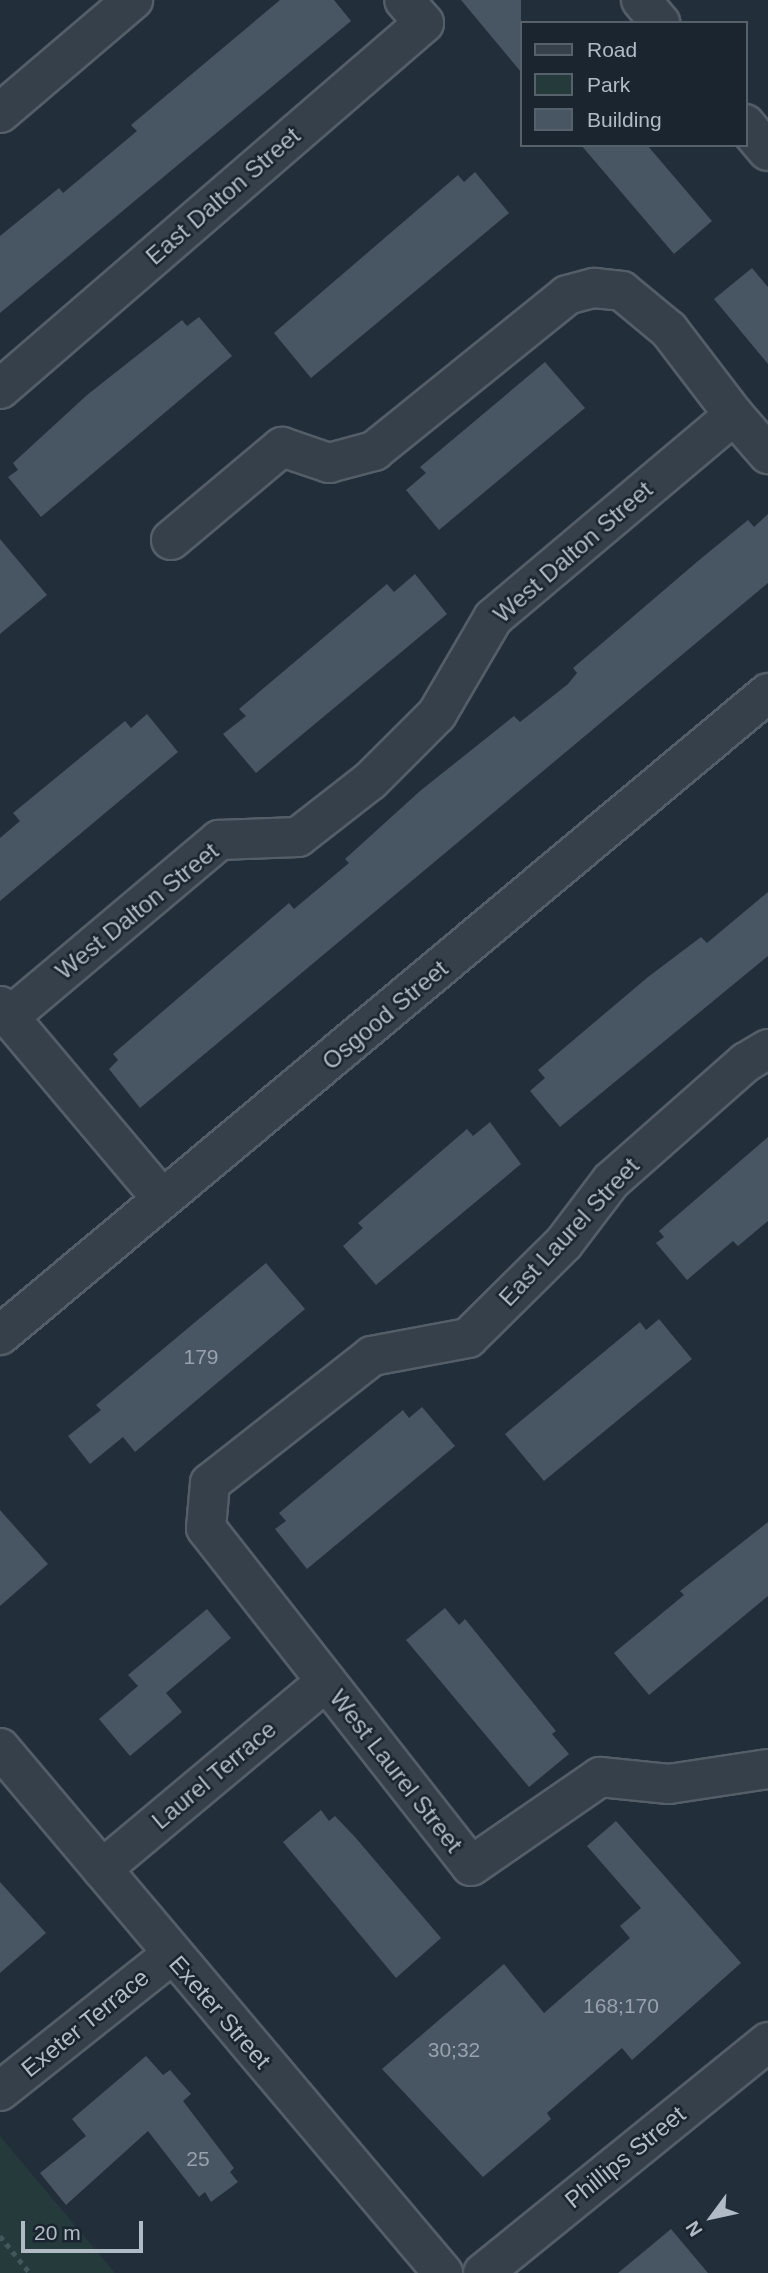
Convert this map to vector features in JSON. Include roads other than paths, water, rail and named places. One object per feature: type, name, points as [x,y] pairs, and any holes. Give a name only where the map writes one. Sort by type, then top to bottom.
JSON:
[{"type":"street","points":[[0,113],[133,0]]},
{"type":"street","name":"East Dalton Street","points":[[0,389],[424,23],[404,0]]},
{"type":"street","points":[[641,0],[658,21]]},
{"type":"street","points":[[747,126],[768,151]]},
{"type":"street","points":[[171,540],[282,447],[329,463],[374,451],[567,295],[594,288],[622,291],[669,330],[734,415],[768,454]]},
{"type":"street","name":"West Dalton Street","points":[[4,1011],[219,840],[298,838],[370,781],[437,714],[492,618],[734,415]]},
{"type":"street","name":"Osgood Street","points":[[0,1335],[768,693]]},
{"type":"street","points":[[4,1011],[162,1199]]},
{"type":"street","name":"East Laurel Street","points":[[326,1682],[206,1528],[210,1483],[372,1356],[468,1338],[564,1243],[611,1181],[746,1062],[768,1049]]},
{"type":"street","name":"West Laurel Street","points":[[326,1682],[471,1866],[600,1777],[669,1784],[768,1769]]},
{"type":"street","name":"Laurel Terrace","points":[[102,1868],[326,1682]]},
{"type":"street","name":"Exeter Street","points":[[0,1748],[102,1868],[171,1955],[443,2273]]},
{"type":"street","name":"Exeter Terrace","points":[[0,2091],[171,1955]]},
{"type":"street","name":"Phillips Street","points":[[483,2273],[768,2042]]}]
